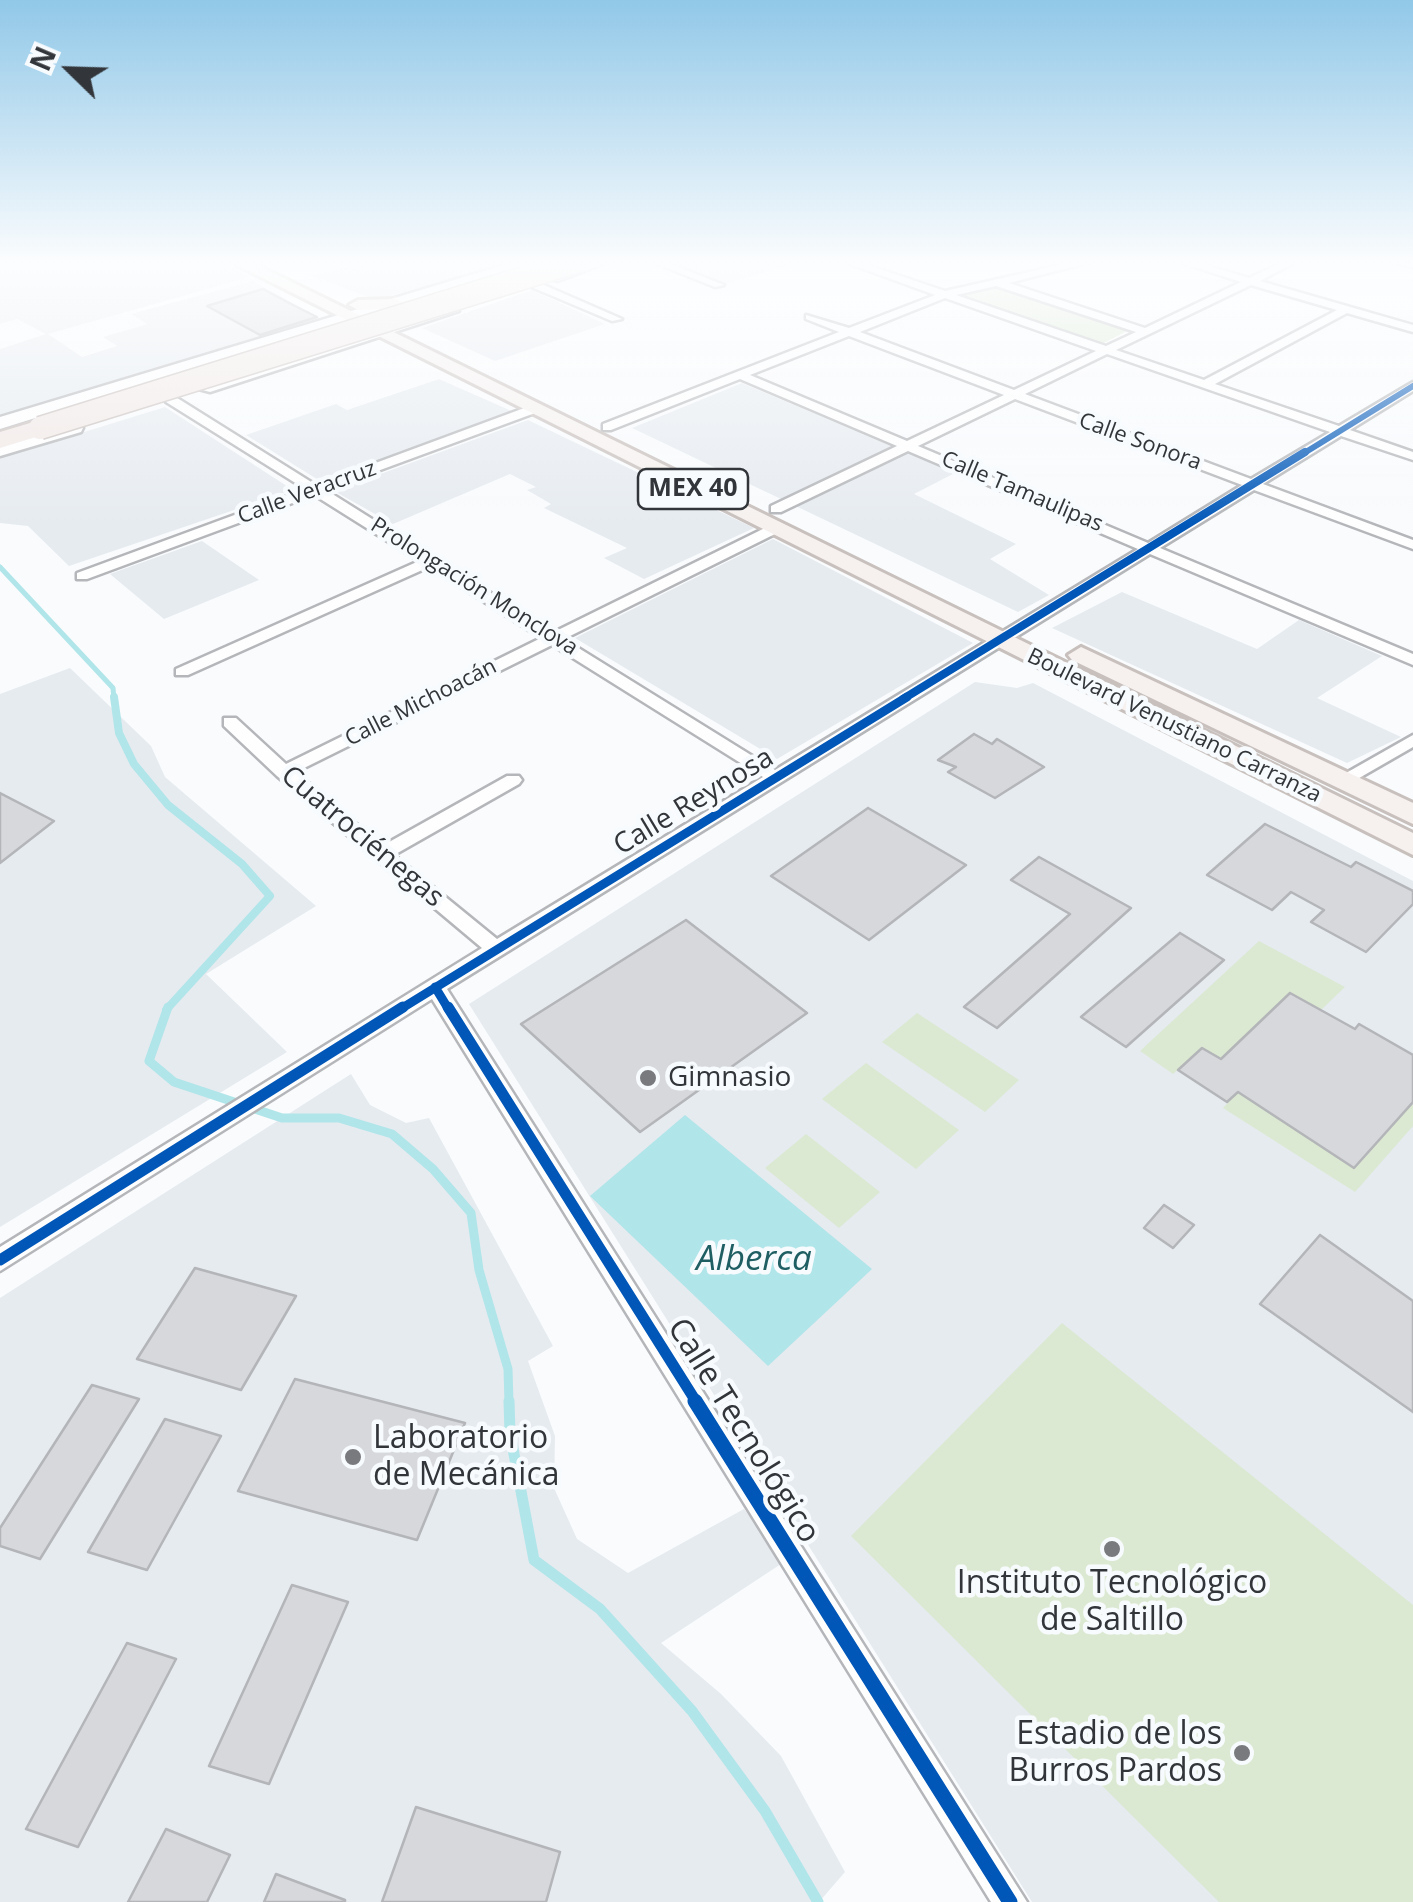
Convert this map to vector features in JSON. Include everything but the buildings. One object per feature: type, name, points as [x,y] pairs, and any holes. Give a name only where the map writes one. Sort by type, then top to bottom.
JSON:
[{"type":"highway","points":[[0,440],[271,350]]},
{"type":"highway","points":[[0,430],[36,425],[283,350]]},
{"type":"main road","name":"Boulevard Venustiano Carranza","points":[[426,350],[531,410],[775,519],[1014,634],[1413,816]]},
{"type":"main road","name":"Boulevard Venustiano Carranza","points":[[435,350],[608,427],[775,519]]},
{"type":"main road","name":"Boulevard Venustiano Carranza","points":[[1014,634],[1413,845]]},
{"type":"street","points":[[0,423],[247,350]]},
{"type":"street","points":[[0,450],[333,350]]},
{"type":"street","points":[[608,427],[798,350]]},
{"type":"street","name":"Calle Sonora","points":[[897,350],[1413,545]]},
{"type":"street","name":"Calle Michoacán","points":[[283,772],[775,519],[908,443],[1103,350]]},
{"type":"street","points":[[1107,350],[1413,456]]},
{"type":"street","points":[[1205,384],[1270,350]]},
{"type":"street","name":"Calle Tamaulipas","points":[[740,374],[1413,660]]},
{"type":"street","name":"Calle Reynosa","points":[[0,1260],[496,949],[1014,634],[1250,482],[1413,386]]},
{"type":"street","name":"Prolongación Monclova","points":[[170,399],[776,778]]},
{"type":"street","name":"Calle Veracruz","points":[[82,576],[531,410]]},
{"type":"street","points":[[182,672],[433,560]]},
{"type":"street","name":"Cuatrociénegas","points":[[230,722],[380,856],[496,949]]},
{"type":"street","points":[[1341,781],[1413,740]]},
{"type":"street","points":[[380,856],[513,780]]},
{"type":"street","name":"Calle Tecnológico","points":[[435,987],[1010,1902]]},
{"type":"shaded area","points":[[0,350],[71,350],[82,357],[105,350],[233,350],[0,419]]},
{"type":"shaded area","points":[[470,350],[528,350],[495,361]]},
{"type":"shaded area","points":[[439,379],[514,412],[320,481],[246,435],[336,404],[347,410]]},
{"type":"shaded area","points":[[742,383],[955,473],[914,494],[1016,544],[990,559],[1049,595],[1018,612],[632,428]]},
{"type":"shaded area","points":[[165,407],[293,490],[69,566],[28,526],[0,523],[0,458]]},
{"type":"shaded area","points":[[528,420],[754,528],[644,579],[604,558],[627,548],[544,508],[551,504],[527,490],[536,487],[510,474],[393,524],[334,491]]},
{"type":"shaded area","points":[[773,539],[973,643],[777,759],[575,638]]},
{"type":"shaded area","points":[[202,541],[259,580],[164,619],[110,574]]},
{"type":"shaded area","points":[[1122,592],[1257,649],[1299,620],[1382,656],[1317,698],[1401,737],[1347,763],[1052,628]]},
{"type":"shaded area","points":[[70,668],[151,746],[165,777],[316,906],[206,974],[287,1052],[0,1227],[0,694]]},
{"type":"shaded area","name":"Instituto Tecnológico de Saltillo","points":[[975,682],[1017,688],[1033,683],[1413,881],[1413,1902],[1032,1902],[469,1004]]},
{"type":"shaded area","points":[[351,1074],[370,1105],[406,1123],[429,1118],[553,1346],[528,1361],[555,1436],[554,1488],[577,1539],[628,1573],[744,1509],[787,1560],[661,1643],[721,1694],[781,1756],[845,1872],[819,1902],[0,1902],[0,1298]]},
{"type":"green space","points":[[1259,941],[1345,987],[1321,1010],[1290,993],[1221,1059],[1202,1048],[1173,1074],[1140,1051]]},
{"type":"green space","points":[[917,1013],[1019,1080],[985,1112],[882,1042]]},
{"type":"green space","points":[[866,1063],[959,1130],[916,1169],[822,1099]]},
{"type":"green space","points":[[1238,1092],[1354,1168],[1413,1102],[1413,1126],[1355,1192],[1223,1108]]},
{"type":"green space","points":[[806,1134],[880,1192],[839,1228],[765,1168]]},
{"type":"green space","name":"Estadio de los Burros Pardos","points":[[1062,1323],[1413,1605],[1413,1902],[1219,1902],[851,1536]]},
{"type":"water","name":"Alberca","points":[[685,1115],[872,1269],[768,1366],[590,1196]]},
{"type":"waterway","points":[[0,567],[113,688],[114,699]]},
{"type":"waterway","points":[[114,697],[119,733],[134,764],[168,805],[242,864],[270,896],[168,1008]]},
{"type":"waterway","points":[[168,1008],[149,1061],[174,1082],[282,1118],[339,1118],[392,1134],[433,1169],[471,1213],[479,1270],[508,1369],[509,1403]]},
{"type":"waterway","points":[[509,1401],[510,1433],[534,1560],[600,1609],[692,1711],[765,1811],[818,1902]]},
{"type":"cycle path","points":[[0,1260],[496,949],[1413,386]]},
{"type":"cycle path","points":[[435,987],[1010,1902]]},
{"type":"place","name":"Gimnasio","points":[[648,1078]]},
{"type":"place","name":"Laboratorio de Mecánica","points":[[353,1457]]},
{"type":"place","name":"Instituto Tecnológico de Saltillo","points":[[1112,1549]]},
{"type":"place","name":"Estadio de los Burros Pardos","points":[[1242,1753]]}]
